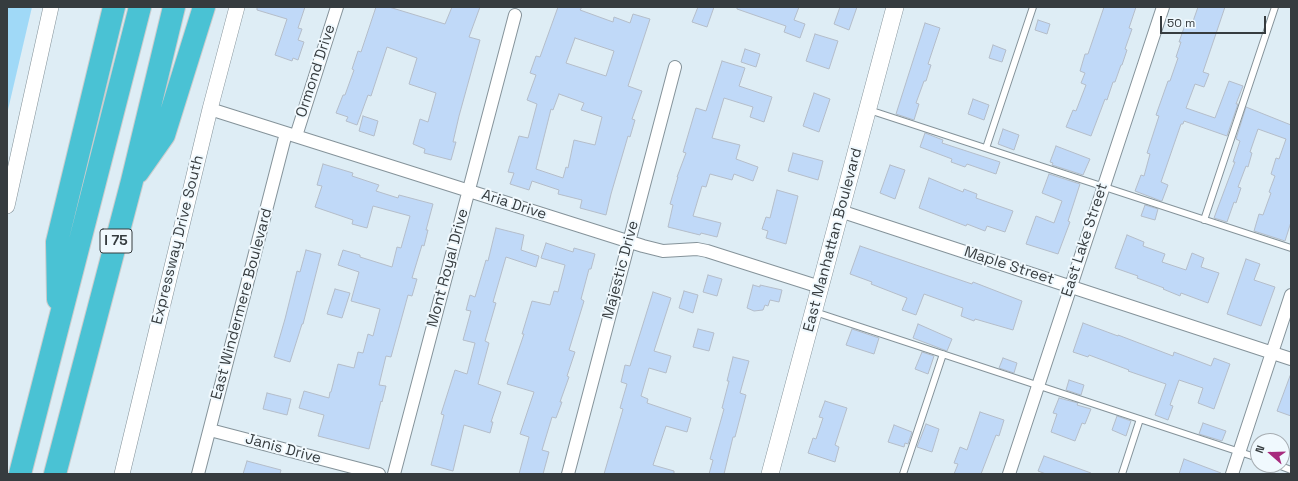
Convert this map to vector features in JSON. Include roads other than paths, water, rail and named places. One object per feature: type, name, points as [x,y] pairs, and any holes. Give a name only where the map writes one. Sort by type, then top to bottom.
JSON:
[{"type":"highway","points":[[58,324],[57,242],[114,7]]},
{"type":"highway","name":"I 75","points":[[20,474],[140,7]]},
{"type":"highway","name":"I 75","points":[[55,474],[132,181],[174,7]]},
{"type":"highway","points":[[132,181],[164,135],[204,7]]},
{"type":"main road","name":"East Manhattan Boulevard","points":[[770,474],[895,7]]},
{"type":"street","points":[[7,206],[51,7]]},
{"type":"street","name":"Expressway Drive South","points":[[122,474],[210,109],[237,7]]},
{"type":"street","name":"Ormond Drive","points":[[291,134],[337,7]]},
{"type":"street","name":"East Lake Street","points":[[1009,474],[1163,7]]},
{"type":"street","name":"Mont Royal Drive","points":[[394,474],[515,15]]},
{"type":"street","name":"Majestic Drive","points":[[568,474],[675,67]]},
{"type":"street","name":"Aria Drive","points":[[210,109],[629,242],[663,251],[697,249],[707,250],[820,287]]},
{"type":"street","name":"East Windermere Boulevard","points":[[198,474],[291,134]]},
{"type":"street","name":"Maple Street","points":[[840,211],[1291,359]]},
{"type":"street","points":[[1232,474],[1291,295]]},
{"type":"street","name":"Janis Drive","points":[[210,430],[379,474]]},
{"type":"lane","points":[[986,148],[1032,7]]},
{"type":"lane","points":[[1204,220],[1275,7]]},
{"type":"lane","points":[[868,110],[1291,248]]},
{"type":"lane","points":[[814,311],[1250,455]]},
{"type":"lane","points":[[903,474],[943,354]]},
{"type":"lane","points":[[1122,474],[1140,419]]}]
